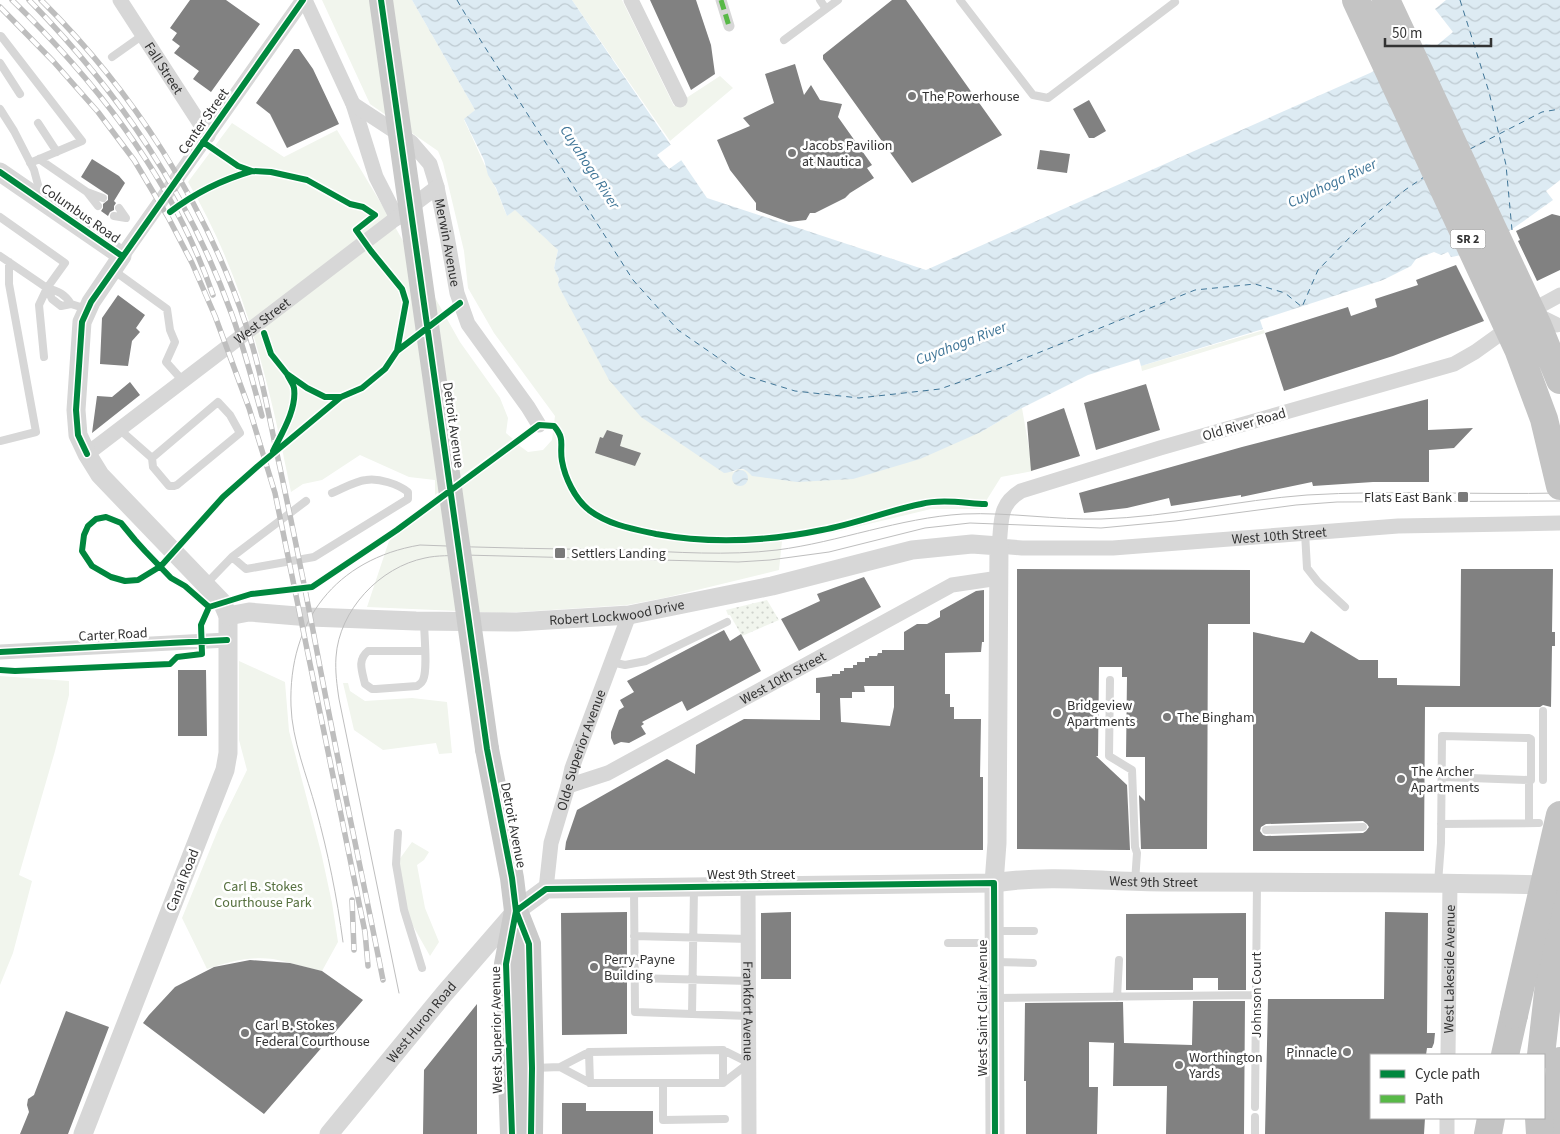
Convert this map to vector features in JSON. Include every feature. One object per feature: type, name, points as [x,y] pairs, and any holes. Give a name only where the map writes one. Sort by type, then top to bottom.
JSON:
[{"type":"highway","name":"SR 2","points":[[1356,0],[1518,349],[1544,418],[1560,486]]},
{"type":"highway","name":"SR 2","points":[[1386,0],[1538,326],[1560,380]]},
{"type":"highway","points":[[1505,1054],[1550,819]]},
{"type":"highway","points":[[1541,1054],[1560,886]]},
{"type":"highway","points":[[1559,1134],[1558,1094],[1560,1061]]},
{"type":"highway","points":[[1488,1134],[1491,1119]]},
{"type":"highway","points":[[1538,1134],[1539,1119]]},
{"type":"main road","name":"Detroit Avenue","points":[[381,0],[487,749],[512,878],[516,912]]},
{"type":"main road","points":[[516,912],[529,944],[532,1068],[531,1134]]},
{"type":"main road","name":"West Superior Avenue","points":[[512,1134],[506,964],[516,912]]},
{"type":"street","name":"Fall Street","points":[[120,0],[208,136]]},
{"type":"street","points":[[304,0],[353,104],[376,177],[397,218]]},
{"type":"street","name":"Center Street","points":[[117,263],[304,0]]},
{"type":"street","points":[[631,0],[680,100]]},
{"type":"street","points":[[721,0],[730,26]]},
{"type":"street","name":"Merwin Avenue","points":[[353,104],[411,142],[430,164],[437,187],[457,293],[468,324],[539,425]]},
{"type":"street","name":"Columbus Road","points":[[0,172],[42,201],[117,263]]},
{"type":"street","name":"West Street","points":[[87,454],[437,187]]},
{"type":"street","points":[[117,263],[90,302],[80,307],[82,322],[76,410],[78,435],[100,475],[222,602],[228,616]]},
{"type":"street","name":"Old River Road","points":[[999,546],[1005,505],[1011,497],[1021,491],[1160,448],[1454,364],[1475,352],[1538,306],[1560,294]]},
{"type":"street","points":[[1558,329],[1555,317],[1556,307],[1560,298]]},
{"type":"street","points":[[1518,320],[1529,317],[1543,318],[1558,329]]},
{"type":"street","name":"West 10th Street","points":[[999,546],[1022,548],[1113,548],[1417,525],[1560,522]]},
{"type":"street","name":"Robert Lockwood Drive","points":[[228,616],[249,612],[310,617],[517,622],[629,615],[772,586],[912,550],[972,544],[999,546]]},
{"type":"street","name":"West Saint Clair Avenue","points":[[995,1134],[994,882],[997,843],[999,546]]},
{"type":"street","name":"West 10th Street","points":[[568,786],[608,773],[952,585],[999,578]]},
{"type":"street","name":"Olde Superior Avenue","points":[[546,889],[551,843],[572,768],[629,615]]},
{"type":"street","name":"Canal Road","points":[[83,1134],[225,770],[228,753],[228,616]]},
{"type":"street","name":"Carter Road","points":[[0,652],[227,640]]},
{"type":"street","name":"West 9th Street","points":[[546,889],[994,882],[1022,878],[1135,882],[1444,882],[1560,886]]},
{"type":"street","name":"West Lakeside Avenue","points":[[1444,882],[1448,1054]]},
{"type":"street","name":"Frankfort Avenue","points":[[748,887],[749,1134]]},
{"type":"street","points":[[516,912],[546,889]]},
{"type":"street","name":"West Huron Road","points":[[329,1134],[444,994],[516,912]]},
{"type":"street","points":[[1545,1114],[1551,1091],[1553,1037],[1560,972]]},
{"type":"street","points":[[1447,1119],[1447,1134]]},
{"type":"street","points":[[1538,1134],[1544,1119]]},
{"type":"lane","points":[[820,0],[826,9]]},
{"type":"lane","points":[[784,40],[838,0]]},
{"type":"lane","points":[[960,0],[1033,95],[1048,98],[1175,1]]},
{"type":"lane","points":[[112,57],[143,35]]},
{"type":"lane","points":[[0,36],[82,141],[30,163]]},
{"type":"lane","points":[[0,63],[20,94]]},
{"type":"lane","points":[[0,109],[14,131],[30,163],[42,201]]},
{"type":"lane","points":[[38,123],[57,152]]},
{"type":"lane","points":[[39,159],[87,192],[103,198]]},
{"type":"lane","points":[[87,192],[98,206]]},
{"type":"lane","points":[[119,208],[126,218],[142,229]]},
{"type":"lane","points":[[114,216],[126,218]]},
{"type":"lane","points":[[0,217],[65,263],[46,288],[39,305],[44,357]]},
{"type":"lane","points":[[0,256],[46,288],[57,290],[80,307]]},
{"type":"lane","points":[[0,441],[36,432],[9,284],[9,262]]},
{"type":"lane","points":[[117,263],[167,309],[170,330],[175,342],[166,362],[183,381]]},
{"type":"lane","points":[[119,429],[152,458],[152,467],[169,486],[174,486],[240,433],[230,415],[218,402],[152,458]]},
{"type":"lane","points":[[232,557],[246,569],[314,558],[403,504],[408,499],[408,492],[402,487],[381,481],[365,480],[332,493]]},
{"type":"lane","points":[[205,585],[232,557],[306,501]]},
{"type":"lane","points":[[1305,533],[1307,568],[1318,582],[1345,607]]},
{"type":"lane","points":[[424,621],[425,651],[422,683],[417,686],[376,689],[372,689],[364,684],[361,658],[368,651],[425,651]]},
{"type":"lane","points":[[611,662],[625,665],[646,661],[727,622]]},
{"type":"lane","points":[[1110,680],[1109,756],[1132,770],[1135,848],[1137,853],[1135,882]]},
{"type":"lane","points":[[1442,777],[1546,780],[1543,711]]},
{"type":"lane","points":[[1444,882],[1442,736],[1531,739],[1529,823]]},
{"type":"lane","points":[[1442,824],[1529,823],[1550,819]]},
{"type":"lane","points":[[1266,830],[1363,827]]},
{"type":"lane","points":[[398,833],[396,864],[404,910],[422,968]]},
{"type":"lane","name":"Johnson Court","points":[[1256,882],[1256,1107]]},
{"type":"lane","points":[[692,1014],[694,886]]},
{"type":"lane","points":[[634,888],[635,1012],[749,1016]]},
{"type":"lane","points":[[948,943],[1034,931]]},
{"type":"lane","points":[[634,936],[749,939]]},
{"type":"lane","points":[[1117,997],[1119,960]]},
{"type":"lane","points":[[994,962],[1033,963]]},
{"type":"lane","points":[[634,978],[749,981]]},
{"type":"lane","points":[[995,998],[1256,995]]},
{"type":"lane","points":[[532,1068],[560,1068],[590,1083],[722,1083],[749,1063],[723,1050],[589,1052],[560,1068]]},
{"type":"lane","points":[[722,1083],[723,1050]]},
{"type":"lane","points":[[589,1052],[590,1083]]},
{"type":"lane","points":[[663,1083],[663,1120],[725,1119]]},
{"type":"lane","points":[[1255,1117],[1255,1134]]},
{"type":"green space","points":[[322,0],[412,0],[475,110],[464,120],[497,190],[507,216],[515,209],[558,250],[554,268],[559,279],[558,285],[579,322],[733,472],[738,469],[747,470],[981,432],[1022,408],[1033,471],[1001,477],[981,509],[931,509],[831,533],[782,541],[779,570],[664,598],[627,605],[503,613],[367,607],[389,541],[517,444],[528,452],[543,450],[552,440],[555,416],[494,333],[468,288],[464,251],[443,163],[438,151],[370,104]]},
{"type":"green space","points":[[572,0],[622,0],[674,106],[720,76],[733,88],[670,141]]},
{"type":"green space","points":[[232,123],[284,157],[337,130],[394,225],[460,342],[500,398],[508,418],[506,433],[513,439],[435,495],[435,480],[409,477],[360,455],[322,480],[303,484],[291,492],[274,411],[253,332],[225,256],[188,182]]},
{"type":"green space","points":[[1264,330],[1265,333],[1142,371],[1141,366]]},
{"type":"green space","points":[[767,600],[779,620],[742,636],[726,610]]},
{"type":"green space","name":"Carl B. Stokes Courthouse Park","points":[[239,661],[285,682],[289,731],[321,852],[338,942],[322,971],[265,958],[240,960],[207,969],[182,918],[220,825],[247,770],[239,740]]},
{"type":"green space","points":[[0,676],[69,681],[69,695],[19,875],[32,881],[13,953],[0,985]]},
{"type":"green space","points":[[343,683],[348,683],[350,691],[365,701],[412,698],[447,702],[452,753],[439,754],[436,743],[383,750],[354,730]]},
{"type":"green space","points":[[412,842],[429,852],[424,860],[417,865],[425,908],[439,942],[430,956],[404,910],[396,864]]},
{"type":"water","name":"Cuyahoga River","points":[[412,0],[572,0],[707,198],[926,270],[1370,73],[1426,44],[1436,46],[1453,32],[1435,9],[1446,0],[1560,0],[1560,180],[1546,191],[1553,200],[1518,225],[1477,249],[1451,257],[1448,252],[1441,255],[1434,252],[1416,259],[1411,266],[1383,280],[1260,320],[1263,329],[1141,366],[1139,359],[1088,375],[1022,408],[981,432],[920,459],[853,479],[797,482],[752,476],[742,469],[724,473],[641,417],[609,380],[558,285],[559,279],[554,268],[558,250],[515,210],[507,216],[496,188],[488,175],[484,160],[464,119],[475,110]]},
{"type":"water","points":[[740,470],[746,472],[748,478],[746,484],[740,486],[734,484],[732,478],[734,472]]},
{"type":"pier","points":[[673,143],[690,168],[683,159],[669,169],[657,155]]},
{"type":"building","points":[[190,0],[226,0],[260,24],[211,92],[193,79],[199,71],[174,53],[180,46],[172,40],[177,33],[170,28]]},
{"type":"building","points":[[650,0],[696,0],[711,45],[715,74],[691,90]]},
{"type":"building","name":"The Powerhouse","points":[[892,0],[906,0],[1002,135],[912,183],[823,59],[823,55]]},
{"type":"building","points":[[294,49],[299,49],[313,69],[339,124],[287,148],[270,114],[256,103]]},
{"type":"building","name":"Jacobs Pavilion at Nautica","points":[[795,64],[804,95],[811,85],[820,100],[842,104],[838,117],[872,165],[867,168],[874,178],[845,198],[815,213],[810,213],[806,220],[789,222],[756,210],[756,203],[730,170],[717,140],[750,126],[743,118],[774,103],[765,74]]},
{"type":"building","points":[[1089,100],[1106,131],[1094,138],[1089,138],[1073,109]]},
{"type":"building","points":[[1040,150],[1070,154],[1067,173],[1037,169]]},
{"type":"building","points":[[92,159],[119,176],[125,183],[114,201],[116,203],[114,210],[108,216],[101,211],[103,204],[108,200],[108,195],[81,177]]},
{"type":"building","points":[[1552,214],[1560,216],[1560,270],[1537,281],[1518,241],[1520,240],[1516,231]]},
{"type":"building","points":[[1456,265],[1484,321],[1393,356],[1284,391],[1265,333],[1348,307],[1351,316],[1377,307],[1375,299],[1418,285],[1416,280]]},
{"type":"building","points":[[118,295],[145,315],[136,328],[140,332],[132,341],[128,366],[100,364],[102,318]]},
{"type":"building","points":[[130,382],[140,395],[92,433],[97,396],[112,397]]},
{"type":"building","points":[[1146,384],[1160,430],[1096,450],[1084,403]]},
{"type":"building","points":[[1428,399],[1428,430],[1473,428],[1454,448],[1429,450],[1429,482],[1373,482],[1313,486],[1312,482],[1241,497],[1241,495],[1171,506],[1169,498],[1127,508],[1084,513],[1079,493],[1242,447]]},
{"type":"building","points":[[1064,408],[1080,456],[1031,471],[1027,422]]},
{"type":"building","points":[[607,430],[623,435],[620,446],[641,453],[635,466],[595,453],[600,437],[603,438]]},
{"type":"building","points":[[1017,569],[1250,570],[1250,624],[1208,624],[1207,849],[1141,849],[1139,795],[1145,801],[1145,757],[1126,757],[1127,677],[1122,677],[1122,667],[1099,667],[1098,756],[1096,756],[1127,785],[1130,850],[1017,849]]},
{"type":"building","points":[[1461,569],[1553,569],[1552,632],[1555,632],[1555,646],[1552,646],[1551,707],[1543,705],[1540,707],[1425,707],[1424,851],[1253,851],[1253,632],[1304,643],[1311,631],[1359,660],[1378,660],[1378,678],[1397,678],[1397,685],[1460,686]],"holes":[[[1363,821],[1369,827],[1363,833],[1266,836],[1260,831],[1261,827],[1266,824]]]},
{"type":"building","points":[[864,577],[881,607],[799,651],[781,619],[820,601],[817,594]]},
{"type":"building","points":[[984,590],[984,642],[982,642],[981,652],[945,653],[945,694],[950,694],[950,707],[954,707],[954,719],[981,719],[980,777],[983,777],[983,850],[565,850],[577,810],[667,759],[695,774],[696,745],[744,719],[820,720],[820,693],[816,693],[816,678],[840,674],[840,671],[844,671],[844,668],[853,668],[853,665],[857,665],[857,662],[865,662],[865,658],[877,656],[878,653],[882,653],[882,650],[904,650],[904,632],[917,624],[927,624],[940,617],[940,611],[976,591]],"holes":[[[864,686],[894,686],[894,707],[890,726],[841,722],[840,698],[852,698],[852,692],[865,692]]]},
{"type":"building","points":[[724,630],[730,641],[741,634],[761,671],[687,711],[682,701],[642,722],[644,724],[641,726],[646,734],[629,743],[621,742],[614,745],[611,732],[619,710],[624,707],[620,700],[634,692],[627,681]]},
{"type":"building","points":[[178,670],[206,670],[207,736],[178,736]]},
{"type":"building","name":"Perry-Payne Building","points":[[627,912],[627,1034],[562,1035],[561,913]]},
{"type":"building","points":[[791,912],[791,979],[761,979],[761,913]]},
{"type":"building","points":[[1385,912],[1428,913],[1427,1033],[1435,1033],[1432,1048],[1427,1048],[1426,1054],[1370,1054],[1370,1119],[1425,1119],[1424,1134],[1265,1134],[1268,999],[1384,999]]},
{"type":"building","points":[[1246,913],[1246,990],[1218,990],[1218,978],[1193,978],[1193,990],[1126,990],[1126,914]]},
{"type":"building","name":"Carl B. Stokes Federal Courthouse","points":[[250,960],[290,963],[322,971],[363,1000],[264,1114],[143,1023],[175,987],[214,967]]},
{"type":"building","points":[[1193,1001],[1245,1001],[1244,1134],[1166,1134],[1167,1086],[1113,1086],[1114,1043],[1117,1043],[1089,1042],[1089,1087],[1098,1087],[1097,1134],[1026,1134],[1026,1081],[1024,1081],[1025,1003],[1123,1002],[1124,1043],[1192,1045]]},
{"type":"building","points":[[477,1004],[477,1134],[423,1134],[424,1070]]},
{"type":"building","points":[[66,1011],[109,1027],[68,1134],[20,1134],[29,1112],[28,1099],[34,1095]]},
{"type":"building","points":[[562,1103],[586,1103],[586,1111],[653,1111],[653,1134],[562,1134]]},
{"type":"ferry route","points":[[457,0],[633,280],[678,330],[743,375],[795,391],[859,398],[940,389],[1003,367],[1195,290],[1255,284],[1285,293],[1302,307],[1318,270],[1357,230],[1405,190],[1424,177]]},
{"type":"ferry route","points":[[1460,0],[1489,92],[1506,165],[1512,230]]},
{"type":"ferry route","points":[[1470,149],[1542,112],[1560,109]]},
{"type":"tram line","points":[[343,942],[324,842],[294,732],[291,706],[292,675],[298,647],[308,621],[323,599],[341,580],[364,564],[390,552],[420,545],[739,553],[777,550],[823,542],[916,520],[963,514],[1101,519],[1153,515],[1307,495],[1370,493],[1560,493]]},
{"type":"tram line","points":[[399,993],[339,699],[336,657],[345,623],[354,607],[378,581],[408,563],[430,557],[464,555],[738,562],[770,560],[829,552],[925,528],[970,523],[1101,528],[1175,521],[1296,505],[1337,502],[1560,501]]},
{"type":"railway","points":[[12,0],[74,65],[130,136],[155,174],[177,213],[197,253],[213,295]]},
{"type":"railway","points":[[29,0],[93,71],[148,146],[172,186],[194,227],[232,315],[262,416]]},
{"type":"railway","points":[[41,0],[75,35],[106,72],[163,151],[210,236],[246,325],[263,389],[288,506],[383,980]]},
{"type":"railway","points":[[0,7],[53,61],[98,112],[134,160],[168,217],[192,263],[215,316],[249,408],[275,493],[365,932],[368,966]]},
{"type":"railway","points":[[352,900],[354,950]]},
{"type":"marked path","points":[[721,0],[729,26]]},
{"type":"cycle path","points":[[87,454],[78,435],[76,410],[82,322],[91,302],[303,0]]},
{"type":"cycle path","points":[[381,0],[487,749],[512,878],[516,911],[529,944],[532,1068],[531,1134]]},
{"type":"cycle path","points":[[203,142],[238,166],[252,171],[271,172],[307,180],[350,204],[363,207],[375,215],[356,230],[402,289],[406,302],[397,351]]},
{"type":"cycle path","points":[[170,212],[209,188],[252,171]]},
{"type":"cycle path","points":[[0,172],[122,256]]},
{"type":"cycle path","points":[[0,670],[15,671],[170,664],[177,657],[202,654],[201,625],[209,607],[185,586],[171,578],[145,551],[121,523],[106,517],[96,519],[88,526],[84,535],[82,551],[92,566],[111,577],[125,581],[138,580],[161,566],[223,497],[258,466],[341,397],[362,388],[385,369],[397,351],[460,303]]},
{"type":"cycle path","points":[[264,333],[271,354],[287,374],[307,388],[325,397],[341,397]]},
{"type":"cycle path","points":[[273,451],[288,421],[293,404],[294,388],[287,374]]},
{"type":"cycle path","points":[[209,607],[251,594],[312,587],[397,530],[539,425],[554,426],[558,431],[561,439],[563,468],[571,488],[589,510],[613,523],[656,534],[697,539],[760,539],[802,534],[929,503],[985,504]]},
{"type":"cycle path","points":[[0,652],[227,640]]},
{"type":"cycle path","points":[[516,911],[546,889],[994,883],[995,1134]]},
{"type":"cycle path","points":[[512,1134],[506,964],[516,911]]},
{"type":"place","name":"The Powerhouse","points":[[912,96]]},
{"type":"place","name":"Jacobs Pavilion at Nautica","points":[[792,153]]},
{"type":"place","name":"Flats East Bank","points":[[1463,497]]},
{"type":"place","name":"Settlers Landing","points":[[560,553]]},
{"type":"place","name":"Bridgeview Apartments","points":[[1057,713]]},
{"type":"place","name":"The Bingham","points":[[1167,717]]},
{"type":"place","name":"The Archer Apartments","points":[[1401,779]]},
{"type":"place","name":"Perry-Payne Building","points":[[594,967]]},
{"type":"place","name":"Carl B. Stokes Federal Courthouse","points":[[245,1033]]},
{"type":"place","name":"Pinnacle","points":[[1347,1052]]},
{"type":"place","name":"Worthington Yards","points":[[1179,1065]]}]
